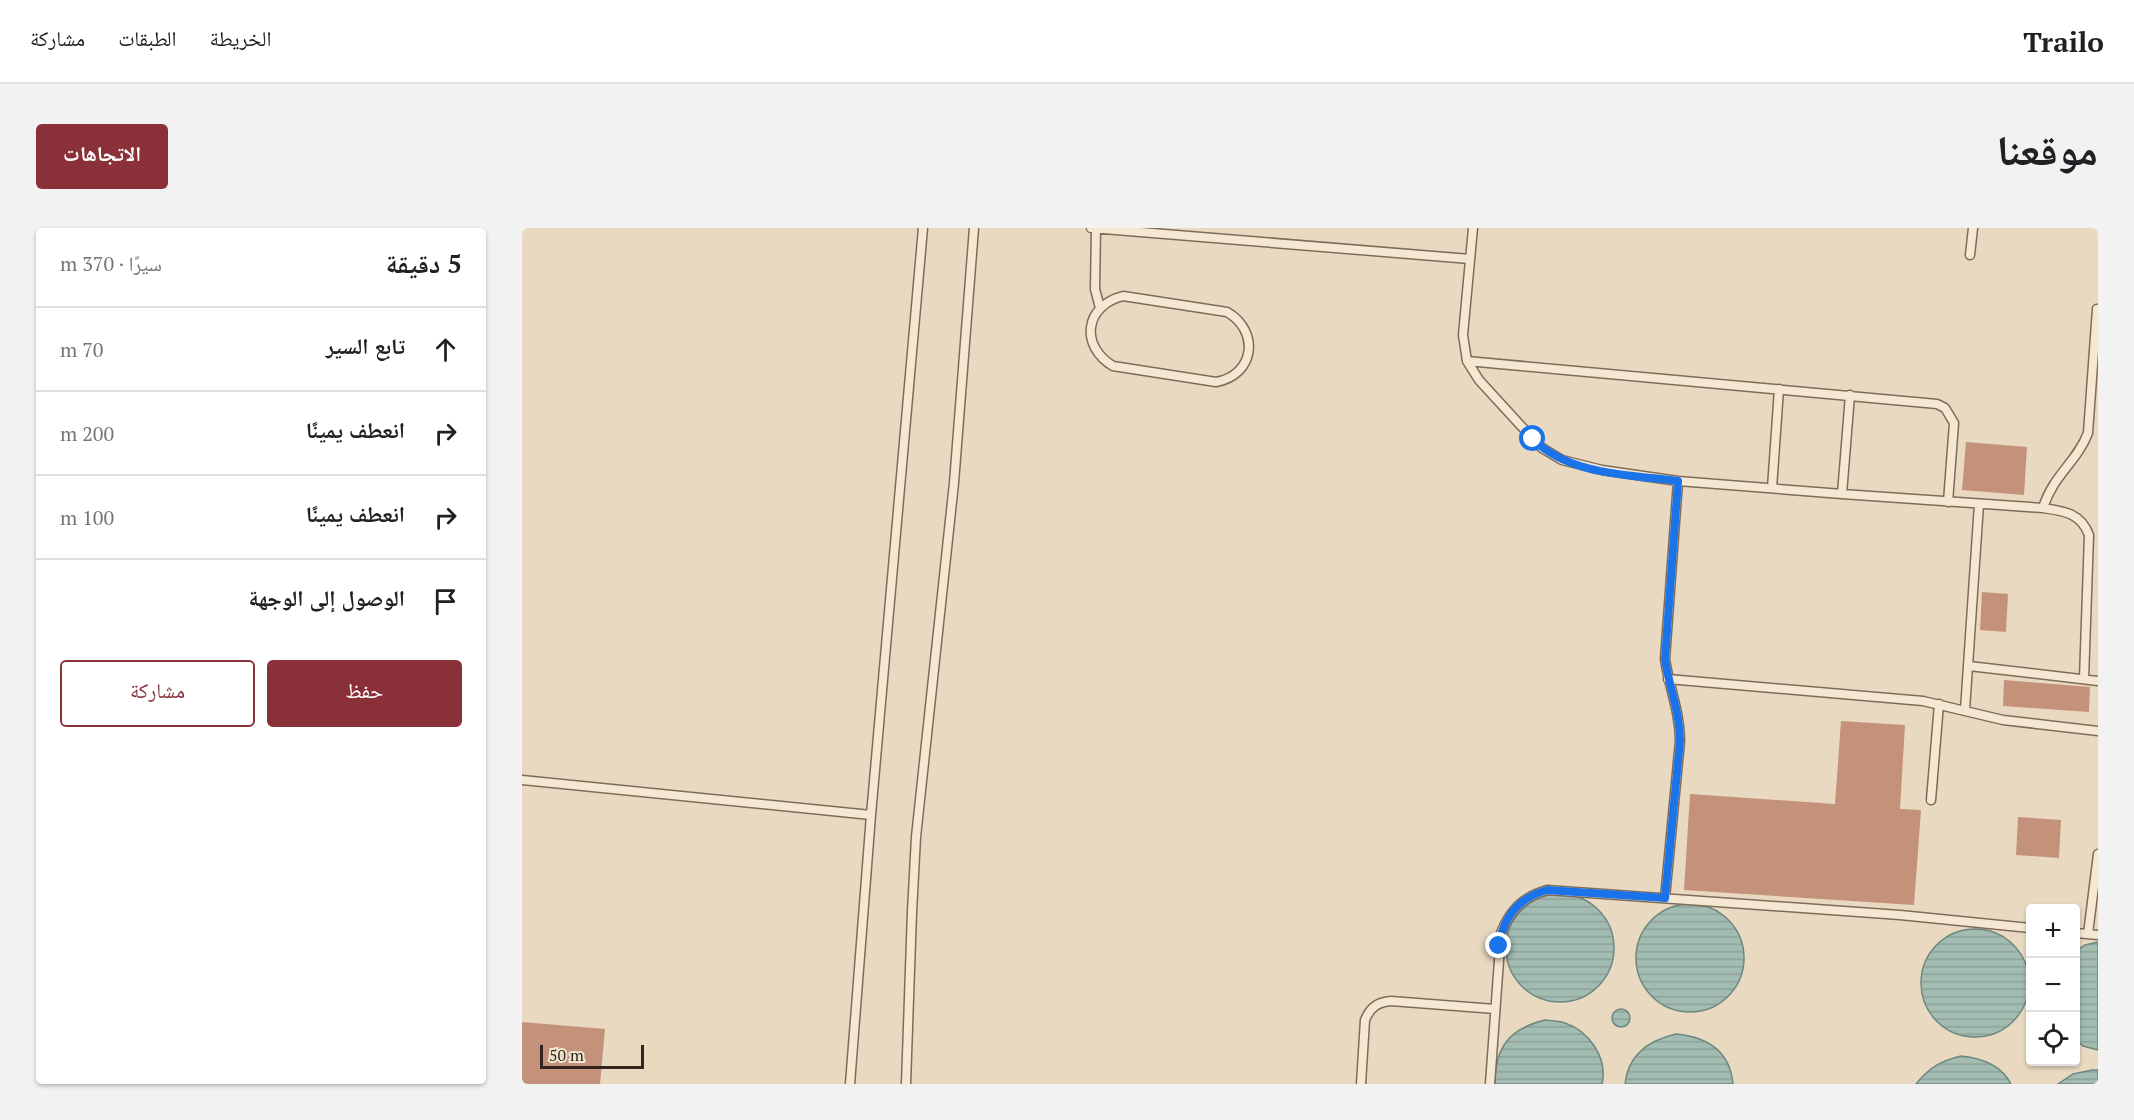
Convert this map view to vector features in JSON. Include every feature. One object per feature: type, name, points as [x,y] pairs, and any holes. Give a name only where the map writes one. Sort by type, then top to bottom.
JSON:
[{"type":"lane","points":[[850,1084],[871,814],[923,228]]},
{"type":"lane","points":[[906,1084],[916,837],[954,483],[974,228]]},
{"type":"lane","points":[[1091,228],[1470,259]]},
{"type":"lane","points":[[1099,228],[1095,289],[1100,308],[1093,318],[1091,341],[1103,360],[1113,366],[1216,382],[1233,376],[1245,364],[1248,356],[1249,338],[1246,330],[1241,322],[1227,312],[1132,296],[1114,298],[1100,308]]},
{"type":"lane","points":[[1473,228],[1462,334],[1467,361],[1479,380],[1542,448],[1568,462],[1602,470],[1678,481],[2043,508],[2060,510],[2080,518],[2089,535],[2084,680]]},
{"type":"lane","points":[[1970,255],[1973,228]]},
{"type":"lane","points":[[2043,508],[2051,486],[2080,449],[2088,433],[2097,309]]},
{"type":"lane","points":[[1467,361],[1929,402],[1945,408],[1954,423],[1948,502]]},
{"type":"lane","points":[[1772,488],[1779,389]]},
{"type":"lane","points":[[1842,494],[1850,395]]},
{"type":"lane","points":[[1665,898],[1680,741],[1680,724],[1665,659],[1678,481]]},
{"type":"lane","points":[[1965,710],[1978,504]]},
{"type":"lane","points":[[1969,666],[2098,681]]},
{"type":"lane","points":[[1668,679],[1907,699],[2022,723],[2098,731]]},
{"type":"lane","points":[[1931,800],[1939,704]]},
{"type":"lane","points":[[522,780],[871,814]]},
{"type":"lane","points":[[2088,934],[2098,854]]},
{"type":"lane","points":[[1490,1084],[1501,933],[1506,921],[1522,900],[1547,890],[1900,915],[2026,928]]},
{"type":"lane","points":[[2080,933],[2098,935]]},
{"type":"lane","points":[[1361,1084],[1365,1020],[1367,1013],[1377,1004],[1390,1001],[1495,1009]]},
{"type":"shaded area","points":[[1560,894],[1581,898],[1598,910],[1610,927],[1614,948],[1610,969],[1598,986],[1581,998],[1560,1002],[1539,998],[1522,986],[1510,969],[1506,948],[1510,927],[1522,910],[1539,898]]},
{"type":"shaded area","points":[[1690,904],[1711,908],[1728,920],[1740,937],[1744,958],[1740,979],[1728,996],[1711,1008],[1690,1012],[1669,1008],[1652,996],[1640,979],[1636,958],[1640,937],[1652,920],[1669,908]]},
{"type":"shaded area","points":[[1975,929],[1996,933],[2013,945],[2025,962],[2025,1004],[2013,1021],[1996,1033],[1975,1037],[1954,1033],[1937,1021],[1925,1004],[1921,983],[1925,962],[1937,945],[1954,933]]},
{"type":"shaded area","points":[[2098,942],[2098,1050],[2080,1043],[2080,948]]},
{"type":"shaded area","points":[[1621,1009],[1627,1012],[1630,1018],[1627,1024],[1621,1027],[1615,1024],[1612,1018],[1615,1012]]},
{"type":"shaded area","points":[[1545,1020],[1565,1023],[1582,1032],[1589,1039],[1602,1065],[1602,1084],[1495,1084],[1498,1060],[1506,1041],[1522,1029]]},
{"type":"shaded area","points":[[1676,1034],[1698,1038],[1722,1054],[1731,1072],[1733,1084],[1625,1084],[1631,1064],[1642,1050],[1657,1040]]},
{"type":"shaded area","points":[[1961,1056],[1990,1063],[2002,1071],[2011,1084],[1916,1084],[1936,1066]]},
{"type":"shaded area","points":[[2098,1070],[2098,1084],[2058,1084],[2073,1074]]},
{"type":"building","points":[[1966,442],[2027,447],[2024,495],[1962,490]]},
{"type":"building","points":[[1982,592],[2008,594],[2006,632],[1980,630]]},
{"type":"building","points":[[2004,680],[2090,687],[2089,712],[2003,706]]},
{"type":"building","points":[[1841,721],[1905,725],[1900,809],[1921,810],[1914,905],[1684,890],[1690,794],[1835,804]]},
{"type":"building","points":[[2018,817],[2061,820],[2059,858],[2016,855]]},
{"type":"building","points":[[522,1022],[605,1029],[600,1084],[522,1084]]},
{"type":"route","points":[[1499,946],[1501,933],[1513,909],[1522,900],[1547,890],[1665,898],[1680,741],[1680,724],[1665,659],[1678,481],[1574,464],[1551,454],[1533,439]]}]
